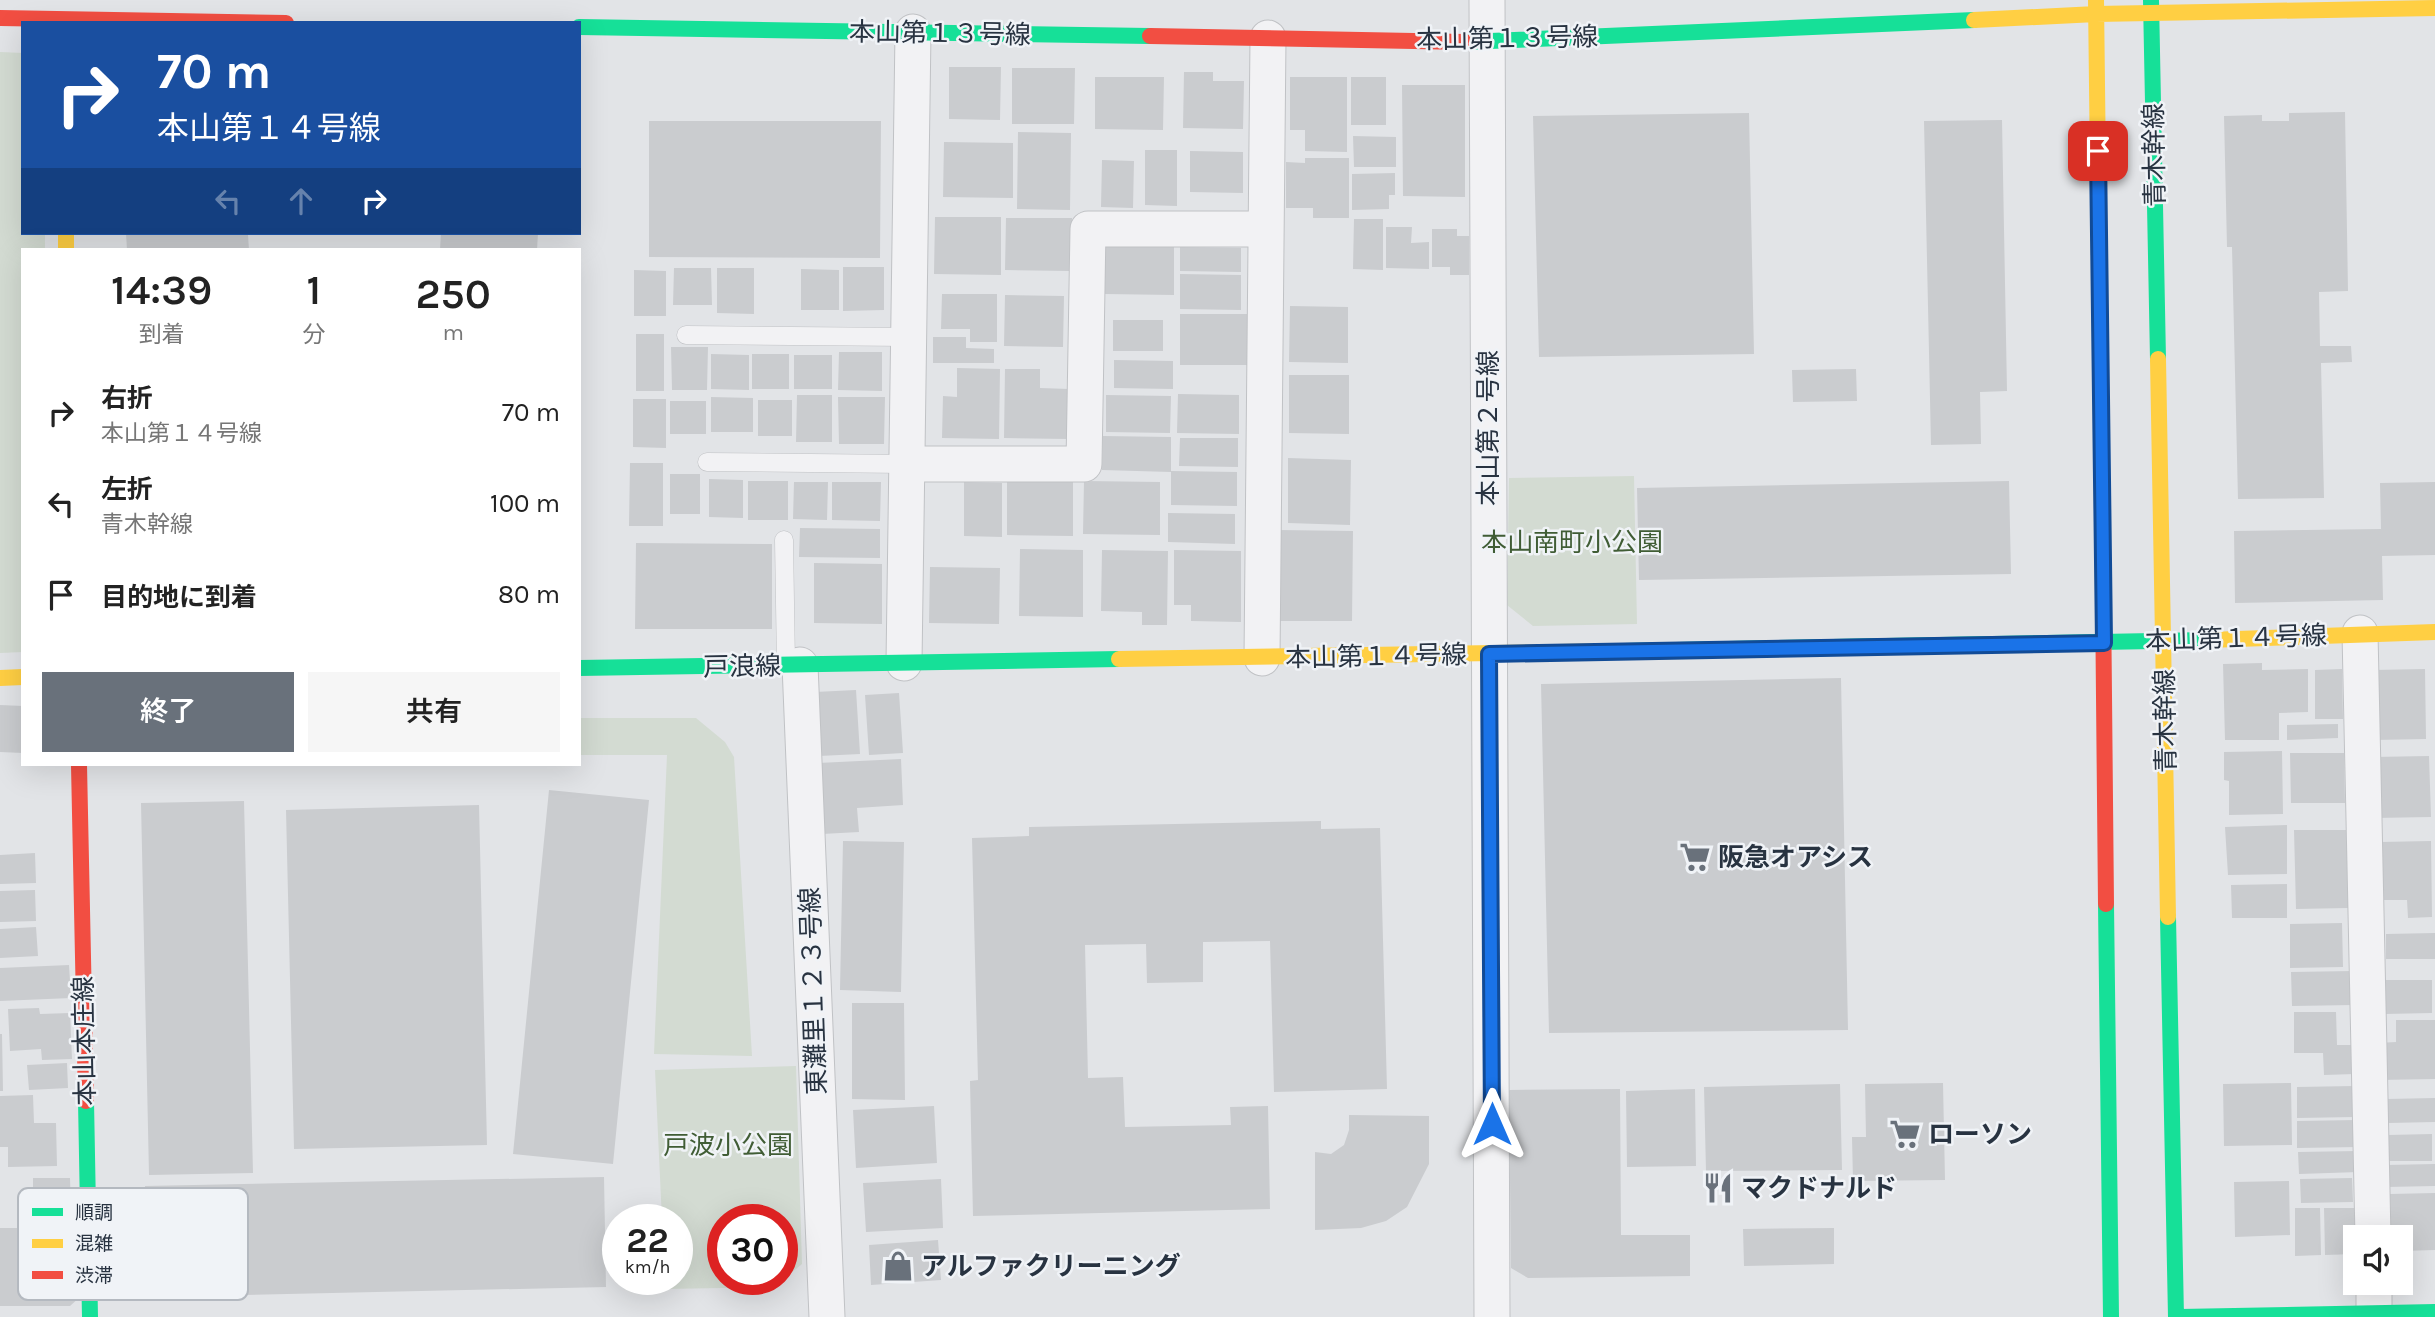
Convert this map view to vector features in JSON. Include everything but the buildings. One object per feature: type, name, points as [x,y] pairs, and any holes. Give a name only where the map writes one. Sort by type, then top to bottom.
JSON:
[{"type":"street","points":[[0,18],[61,21],[61,0]]},
{"type":"street","name":"本山第２号線","points":[[1487,0],[1492,1317]]},
{"type":"street","points":[[2096,7],[2111,1317]]},
{"type":"street","name":"本山第１３号線","points":[[581,27],[1487,42],[2096,7],[2435,8]]},
{"type":"street","name":"青木幹線","points":[[2151,7],[2178,1317]]},
{"type":"street","points":[[904,663],[914,32]]},
{"type":"street","points":[[1262,658],[1268,38]]},
{"type":"street","points":[[907,464],[1084,464],[1088,229],[1266,229]]},
{"type":"street","name":"本山第１４号線","points":[[904,663],[2104,643],[2435,632]]},
{"type":"street","points":[[2360,634],[2373,1225]]},
{"type":"street","name":"戸浪線","points":[[581,668],[904,663]]},
{"type":"street","name":"東灘里１２３号線","points":[[793,665],[827,1317]]},
{"type":"street","points":[[0,678],[21,677]]},
{"type":"street","name":"本山本庄線","points":[[79,766],[87,1188]]},
{"type":"street","points":[[2178,1317],[2374,1298],[2435,1312]]},
{"type":"lane","points":[[686,335],[909,337]]},
{"type":"lane","points":[[707,462],[907,464]]},
{"type":"lane","points":[[784,540],[793,665]]},
{"type":"green space","points":[[0,52],[21,53],[21,235],[45,235],[45,248],[21,248],[21,652],[0,653]]},
{"type":"green space","name":"本山南町小公園","points":[[1634,476],[1637,624],[1533,626],[1507,605],[1509,478]]},
{"type":"green space","points":[[581,718],[696,718],[725,742],[734,757],[752,1056],[654,1054],[667,755],[581,755]]},
{"type":"green space","name":"戸波小公園","points":[[796,1066],[802,1264],[798,1267],[798,1204],[707,1204],[707,1288],[693,1288],[693,1204],[661,1204],[655,1070]]},
{"type":"traffic: fast","points":[[2151,0],[2158,359]]},
{"type":"traffic: fast","points":[[1466,42],[1974,20]]},
{"type":"traffic: fast","points":[[581,27],[1150,36]]},
{"type":"traffic: fast","points":[[1625,651],[2208,640]]},
{"type":"traffic: fast","points":[[581,668],[1119,659]]},
{"type":"traffic: fast","points":[[2106,904],[2111,1317]]},
{"type":"traffic: fast","points":[[2168,917],[2176,1317]]},
{"type":"traffic: fast","points":[[86,1101],[88,1188]]},
{"type":"traffic: fast","points":[[90,1300],[90,1317]]},
{"type":"traffic: fast","points":[[2180,1317],[2435,1312]]},
{"type":"traffic: slow","points":[[2096,0],[2103,592]]},
{"type":"traffic: slow","points":[[1974,20],[2096,14],[2435,8]]},
{"type":"traffic: slow","points":[[66,235],[66,248]]},
{"type":"traffic: slow","points":[[2158,359],[2168,917]]},
{"type":"traffic: slow","points":[[2208,640],[2435,632]]},
{"type":"traffic: slow","points":[[1119,659],[1625,651]]},
{"type":"traffic: slow","points":[[0,678],[21,677]]},
{"type":"traffic: jam","points":[[0,18],[172,21]]},
{"type":"traffic: jam","points":[[1150,36],[1466,42]]},
{"type":"traffic: jam","points":[[2103,592],[2106,904]]},
{"type":"traffic: jam","points":[[79,766],[86,1101]]},
{"type":"place","name":"阪急オアシス","points":[[1695,857]]},
{"type":"place","name":"ローソン","points":[[1905,1134]]},
{"type":"place","name":"マクドナルド","points":[[1718,1188]]},
{"type":"place","name":"アルファクリーニング","points":[[898,1266]]},
{"type":"route","points":[[1492,1124],[1489,654],[2104,643],[2098,151]]}]
